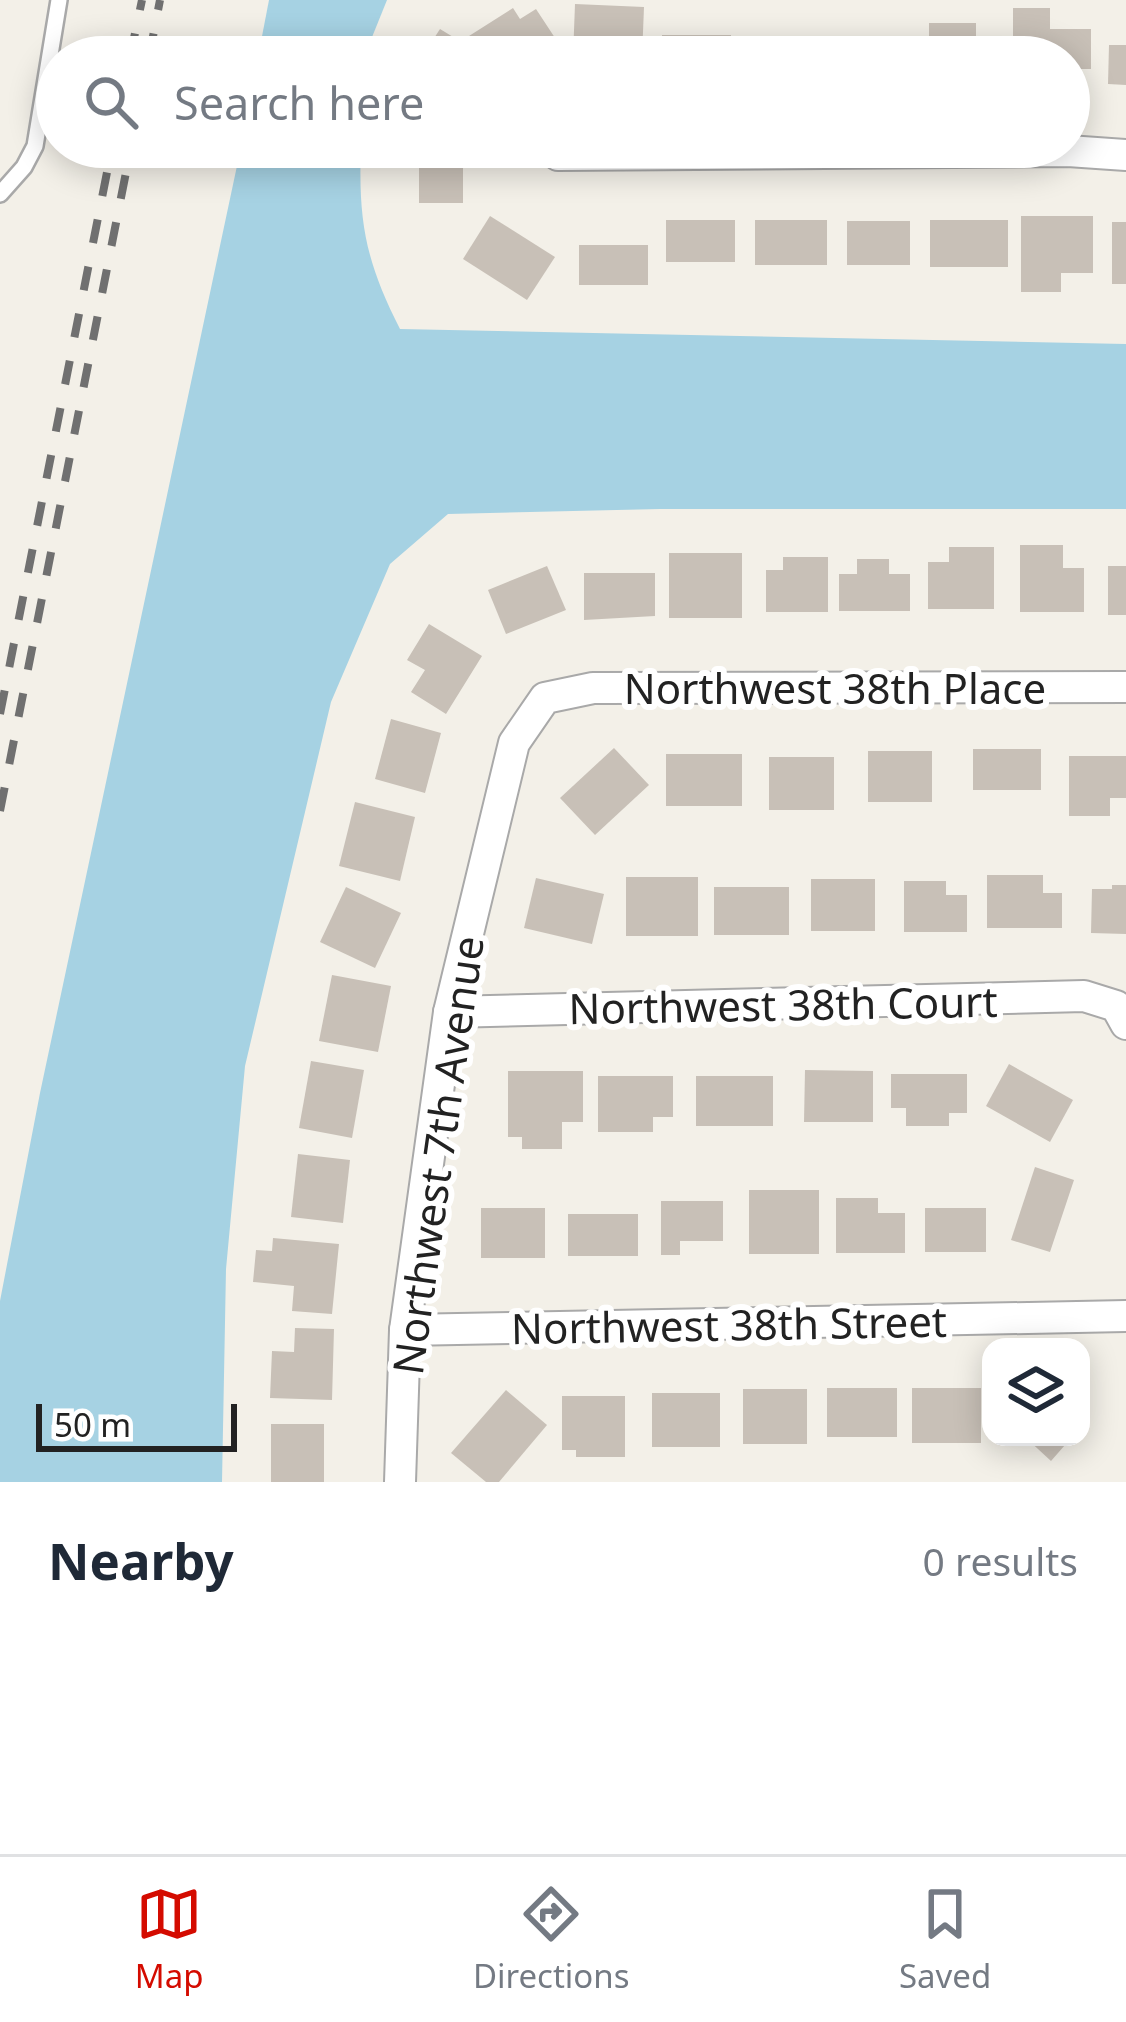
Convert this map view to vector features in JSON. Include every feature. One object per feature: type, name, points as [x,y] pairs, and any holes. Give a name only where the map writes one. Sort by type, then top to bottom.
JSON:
[{"type":"street","points":[[1090,153],[1126,155]]},
{"type":"street","name":"Northwest 38th Place","points":[[544,698],[593,688],[1126,687]]},
{"type":"street","name":"Northwest 7th Avenue","points":[[400,1482],[405,1330],[449,1012],[514,743],[544,698]]},
{"type":"street","name":"Northwest 38th Court","points":[[449,1012],[1084,996],[1121,1015]]},
{"type":"street","name":"Northwest 38th Street","points":[[405,1330],[1126,1316]]},
{"type":"lane","points":[[53,36],[59,0]]},
{"type":"lane","points":[[0,194],[24,167],[36,140]]},
{"type":"water","points":[[269,0],[387,0],[372,36],[262,36]]},
{"type":"water","points":[[237,168],[361,168],[367,241],[400,329],[1126,344],[1126,509],[448,514],[390,564],[331,702],[245,1066],[226,1269],[222,1482],[0,1482],[0,1301]]},
{"type":"building","points":[[575,4],[644,7],[643,36],[574,36]]},
{"type":"building","points":[[513,8],[520,19],[536,9],[554,36],[469,36]]},
{"type":"building","points":[[1013,8],[1050,8],[1050,29],[1091,29],[1091,69],[1090,36],[1013,36]]},
{"type":"building","points":[[929,23],[976,23],[976,36],[929,36]]},
{"type":"building","points":[[1109,45],[1126,45],[1126,85],[1108,84]]},
{"type":"building","points":[[419,168],[463,168],[463,203],[419,203]]},
{"type":"building","points":[[490,216],[555,257],[527,300],[463,259]]},
{"type":"building","points":[[1021,216],[1093,216],[1093,273],[1061,273],[1061,292],[1021,292]]},
{"type":"building","points":[[666,220],[735,220],[735,262],[666,262]]},
{"type":"building","points":[[755,220],[827,220],[827,265],[755,265]]},
{"type":"building","points":[[930,220],[1008,220],[1008,267],[930,267]]},
{"type":"building","points":[[847,221],[910,221],[910,265],[847,265]]},
{"type":"building","points":[[1112,222],[1126,222],[1126,284],[1112,284]]},
{"type":"building","points":[[579,245],[648,245],[648,285],[579,285]]},
{"type":"building","points":[[1020,545],[1063,545],[1063,568],[1084,568],[1084,612],[1020,612]]},
{"type":"building","points":[[949,547],[994,547],[994,609],[928,609],[928,562],[949,562]]},
{"type":"building","points":[[669,553],[742,553],[742,618],[669,618]]},
{"type":"building","points":[[783,557],[828,557],[828,612],[766,612],[766,570],[783,570]]},
{"type":"building","points":[[857,559],[889,559],[889,574],[910,574],[910,611],[839,611],[839,574],[857,574]]},
{"type":"building","points":[[547,566],[566,610],[506,634],[488,590]]},
{"type":"building","points":[[1108,566],[1126,566],[1126,615],[1108,615]]},
{"type":"building","points":[[584,573],[655,573],[655,616],[584,620]]},
{"type":"building","points":[[429,624],[482,656],[446,714],[411,692],[425,670],[407,660]]},
{"type":"building","points":[[391,719],[441,733],[425,793],[375,779]]},
{"type":"building","points":[[614,748],[649,785],[595,835],[560,798]]},
{"type":"building","points":[[973,749],[1041,749],[1041,790],[973,790]]},
{"type":"building","points":[[868,751],[932,751],[932,802],[868,802]]},
{"type":"building","points":[[666,754],[742,754],[742,806],[666,806]]},
{"type":"building","points":[[1069,756],[1126,756],[1126,798],[1110,798],[1110,816],[1069,816]]},
{"type":"building","points":[[769,757],[834,757],[834,810],[769,810]]},
{"type":"building","points":[[355,802],[415,817],[400,881],[339,866]]},
{"type":"building","points":[[987,875],[1043,875],[1043,893],[1062,893],[1062,928],[987,928]]},
{"type":"building","points":[[626,877],[698,877],[698,936],[626,936]]},
{"type":"building","points":[[536,878],[604,894],[592,944],[524,928]]},
{"type":"building","points":[[811,879],[875,879],[875,931],[811,931]]},
{"type":"building","points":[[904,881],[946,881],[946,895],[967,895],[967,932],[904,932]]},
{"type":"building","points":[[1112,885],[1126,885],[1126,934],[1091,933],[1092,889],[1112,889]]},
{"type":"building","points":[[346,887],[401,913],[375,968],[320,942]]},
{"type":"building","points":[[714,887],[789,887],[789,935],[714,935]]},
{"type":"building","points":[[332,975],[391,986],[378,1052],[319,1041]]},
{"type":"building","points":[[311,1061],[364,1070],[352,1138],[299,1128]]},
{"type":"building","points":[[1009,1064],[1073,1100],[1050,1142],[986,1106]]},
{"type":"building","points":[[805,1070],[873,1071],[873,1122],[804,1122]]},
{"type":"building","points":[[508,1071],[583,1071],[583,1122],[562,1122],[562,1149],[522,1149],[522,1137],[508,1137]]},
{"type":"building","points":[[891,1074],[967,1074],[967,1113],[949,1113],[949,1126],[906,1126],[906,1108],[891,1108]]},
{"type":"building","points":[[598,1076],[673,1076],[673,1117],[653,1117],[653,1132],[598,1132]]},
{"type":"building","points":[[696,1076],[773,1076],[773,1126],[696,1126]]},
{"type":"building","points":[[298,1154],[350,1160],[343,1223],[291,1217]]},
{"type":"building","points":[[1035,1167],[1074,1180],[1050,1252],[1011,1240]]},
{"type":"building","points":[[749,1190],[819,1190],[819,1254],[749,1254]]},
{"type":"building","points":[[836,1198],[878,1198],[878,1213],[905,1213],[905,1253],[836,1253]]},
{"type":"building","points":[[661,1201],[723,1201],[723,1241],[680,1241],[680,1255],[661,1255]]},
{"type":"building","points":[[481,1208],[545,1208],[545,1258],[481,1258]]},
{"type":"building","points":[[925,1208],[986,1208],[986,1252],[925,1252]]},
{"type":"building","points":[[568,1214],[638,1214],[638,1256],[568,1256]]},
{"type":"building","points":[[273,1238],[339,1244],[332,1314],[292,1311],[294,1286],[253,1282],[256,1250],[272,1251]]},
{"type":"building","points":[[295,1328],[334,1329],[332,1400],[270,1398],[272,1351],[294,1352]]},
{"type":"building","points":[[827,1388],[897,1388],[897,1437],[827,1437]]},
{"type":"building","points":[[912,1388],[981,1388],[981,1443],[912,1443]]},
{"type":"building","points":[[743,1389],[807,1389],[807,1444],[743,1444]]},
{"type":"building","points":[[506,1390],[547,1425],[499,1482],[486,1482],[451,1453]]},
{"type":"building","points":[[652,1393],[720,1393],[720,1447],[652,1447]]},
{"type":"building","points":[[562,1396],[625,1396],[625,1457],[576,1457],[576,1450],[562,1450]]},
{"type":"building","points":[[271,1424],[324,1424],[324,1482],[271,1482]]},
{"type":"building","points":[[1035,1446],[1064,1446],[1051,1461]]},
{"type":"railway","points":[[134,36],[142,0]]},
{"type":"railway","points":[[153,36],[160,0]]},
{"type":"railway","points":[[0,714],[108,168]]},
{"type":"railway","points":[[0,811],[127,168]]}]
